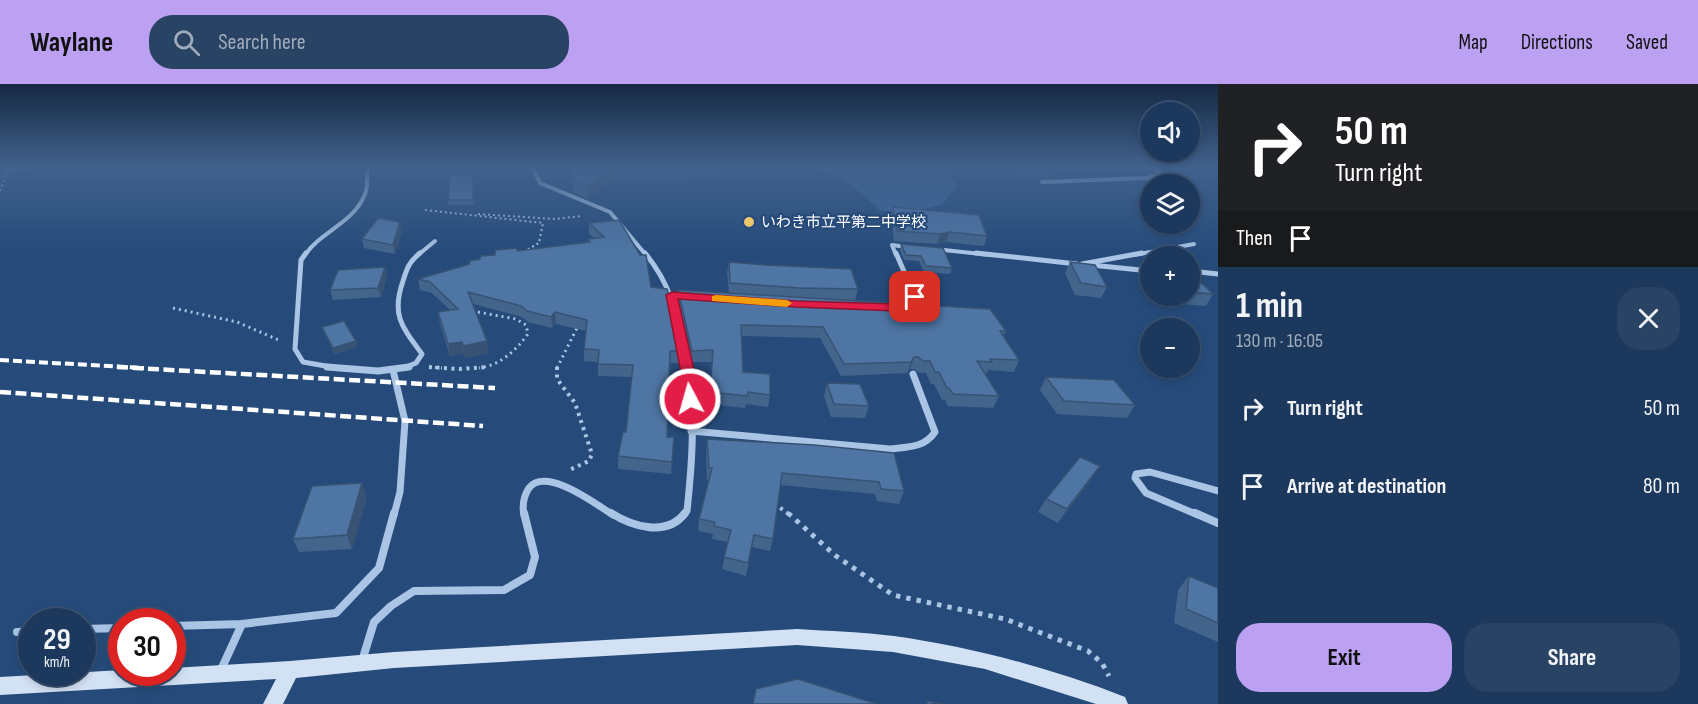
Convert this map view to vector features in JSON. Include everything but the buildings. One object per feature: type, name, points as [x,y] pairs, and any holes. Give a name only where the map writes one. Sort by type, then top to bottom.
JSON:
[{"type":"street","points":[[365,195],[352,215],[310,247],[301,260],[295,349],[303,362],[317,366],[393,370],[413,366],[422,354],[403,328],[396,301],[409,261],[435,241]]},
{"type":"street","points":[[362,663],[374,622],[391,606],[414,591],[504,590],[530,575],[535,558],[523,502],[525,492],[533,484],[548,481],[564,484],[622,520],[651,527],[674,524],[687,511],[692,465],[690,383],[672,295],[656,267],[610,212],[569,195]]},
{"type":"street","points":[[1082,264],[1194,244]]},
{"type":"street","points":[[896,307],[907,307],[914,302],[915,297],[892,245],[916,247]]},
{"type":"street","points":[[928,248],[1140,270]]},
{"type":"street","points":[[1200,272],[1218,274]]},
{"type":"street","points":[[186,626],[242,624],[336,613],[379,568],[400,492],[405,421],[393,370]]},
{"type":"street","points":[[691,431],[868,448],[912,447],[928,442],[935,432],[913,374]]},
{"type":"street","points":[[1218,491],[1150,472],[1136,474],[1137,483],[1146,493],[1218,523]]},
{"type":"street","points":[[219,674],[242,624]]},
{"type":"street","points":[[0,686],[290,670],[362,663],[797,637],[893,644],[985,661],[1089,692],[1118,704]]},
{"type":"street","points":[[273,704],[290,670]]},
{"type":"path","points":[[425,210],[543,223],[543,232],[538,243],[522,252]]},
{"type":"path","points":[[475,216],[499,214],[562,219],[605,210]]},
{"type":"path","points":[[173,308],[237,322],[261,331],[295,349]]},
{"type":"path","points":[[413,366],[487,369],[499,363],[528,334],[526,325],[516,319],[463,308]]},
{"type":"path","points":[[548,481],[589,461],[592,454],[571,393],[557,381],[556,373],[558,363],[574,338],[579,322]]},
{"type":"path","points":[[764,506],[779,507],[836,556],[893,596],[1005,620],[1088,651],[1102,663],[1109,676]]},
{"type":"shaded area","points":[[863,195],[950,195],[942,205],[905,213],[880,210]]},
{"type":"railway","points":[[0,360],[144,368]]},
{"type":"railway","points":[[117,367],[495,388]]},
{"type":"railway","points":[[0,392],[483,426]]},
{"type":"slow traffic","points":[[716,298],[787,303]]},
{"type":"place","name":"いわき市立平第二中学校","points":[[749,222]]},
{"type":"route","points":[[690,399],[690,383],[672,295],[796,304],[896,307],[907,307],[914,302],[915,297]]}]
